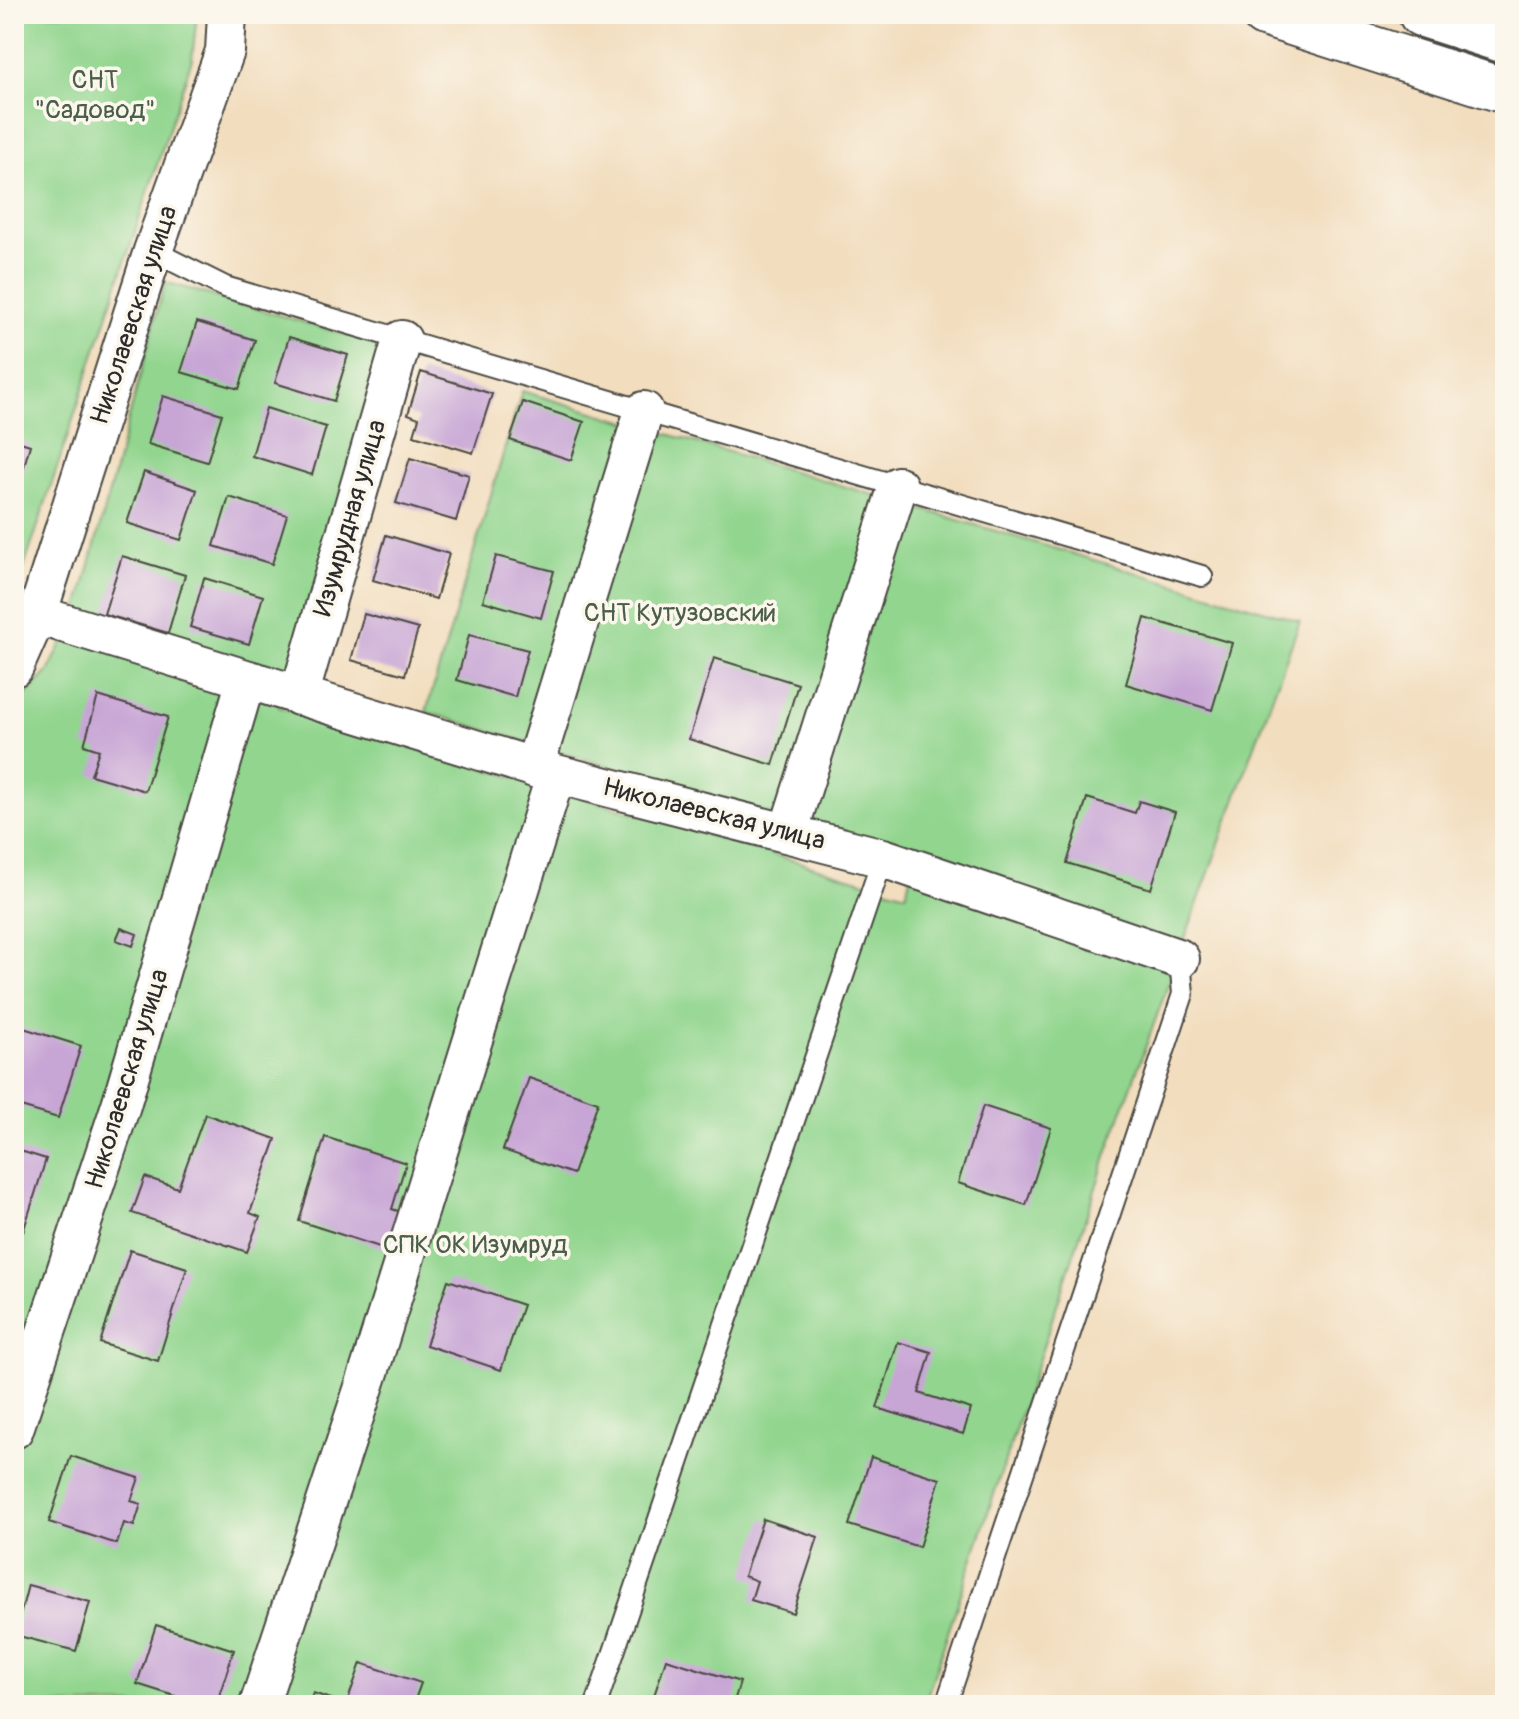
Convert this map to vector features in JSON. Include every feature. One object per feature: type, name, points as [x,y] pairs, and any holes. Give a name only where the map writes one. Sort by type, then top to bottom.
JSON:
[{"type":"main road","points":[[1264,14],[1505,91]]},
{"type":"main road","points":[[1421,14],[1505,41]]},
{"type":"street","name":"Николаевская улица","points":[[14,667],[37,615],[153,251],[225,51],[227,14]]},
{"type":"street","name":"Изумрудная улица","points":[[299,696],[402,340]]},
{"type":"street","points":[[259,1705],[369,1372],[545,771],[644,411]]},
{"type":"street","points":[[788,833],[898,486]]},
{"type":"street","name":"Николаевская улица","points":[[37,615],[545,771],[883,858],[1180,959]]},
{"type":"street","name":"Николаевская улица","points":[[14,1429],[121,1105],[246,680]]},
{"type":"lane","points":[[153,251],[225,287],[1202,576]]},
{"type":"lane","points":[[596,1705],[883,858]]},
{"type":"lane","points":[[946,1705],[1183,994],[1180,959]]},
{"type":"green space","name":"СНТ \"Садовод\"","points":[[14,14],[197,14],[192,59],[14,598]]},
{"type":"green space","name":"СПК ОК Изумруд","points":[[165,282],[385,346],[279,707],[906,894],[915,857],[426,712],[522,391],[1300,621],[1110,1145],[924,1705],[14,1705],[14,707],[48,672],[77,613]]},
{"type":"building","points":[[197,322],[255,340],[239,389],[181,372]]},
{"type":"building","points":[[289,337],[348,355],[334,401],[275,383]]},
{"type":"building","points":[[421,372],[492,394],[473,453],[414,435],[419,418],[408,414]]},
{"type":"building","points":[[163,396],[222,414],[207,462],[148,444]]},
{"type":"building","points":[[523,402],[584,422],[571,460],[510,440]]},
{"type":"building","points":[[266,408],[326,427],[312,475],[252,456]]},
{"type":"building","points":[[14,440],[30,445],[15,498],[14,497]]},
{"type":"building","points":[[410,458],[469,475],[456,521],[396,503]]},
{"type":"building","points":[[144,472],[197,490],[181,540],[127,523]]},
{"type":"building","points":[[229,497],[287,515],[272,564],[214,546]]},
{"type":"building","points":[[386,535],[449,554],[436,599],[373,580]]},
{"type":"building","points":[[122,556],[185,575],[168,633],[104,614]]},
{"type":"building","points":[[496,556],[554,571],[541,618],[483,601]]},
{"type":"building","points":[[204,578],[263,596],[249,644],[190,627]]},
{"type":"building","points":[[364,614],[418,629],[405,675],[351,660]]},
{"type":"building","points":[[1145,618],[1232,643],[1212,710],[1126,684]]},
{"type":"building","points":[[469,635],[528,650],[515,697],[457,680]]},
{"type":"building","points":[[714,658],[798,684],[773,765],[689,739]]},
{"type":"building","points":[[98,696],[168,717],[145,791],[91,775],[99,750],[84,745]]},
{"type":"building","points":[[1087,798],[1135,813],[1139,801],[1175,812],[1151,889],[1067,863]]},
{"type":"building","points":[[121,928],[137,934],[133,946],[116,940]]},
{"type":"building","points":[[17,1026],[81,1046],[58,1118],[14,1105],[14,1036]]},
{"type":"building","points":[[529,1078],[598,1102],[573,1174],[503,1150]]},
{"type":"building","points":[[983,1106],[1051,1128],[1026,1205],[958,1183]]},
{"type":"building","points":[[205,1114],[276,1139],[250,1213],[260,1217],[247,1252],[132,1213],[145,1177],[178,1188]]},
{"type":"building","points":[[325,1137],[406,1163],[392,1209],[407,1214],[395,1252],[299,1221]]},
{"type":"building","points":[[14,1149],[46,1159],[23,1232],[14,1230]]},
{"type":"building","points":[[130,1250],[187,1268],[158,1361],[100,1343]]},
{"type":"building","points":[[448,1280],[523,1305],[501,1370],[426,1345]]},
{"type":"building","points":[[898,1342],[931,1352],[919,1393],[971,1409],[963,1434],[877,1408]]},
{"type":"building","points":[[71,1456],[139,1478],[131,1501],[141,1504],[134,1526],[124,1523],[117,1544],[49,1522]]},
{"type":"building","points":[[871,1457],[940,1479],[919,1547],[849,1525]]},
{"type":"building","points":[[763,1519],[818,1537],[793,1613],[751,1600],[757,1581],[744,1576]]},
{"type":"building","points":[[28,1585],[90,1602],[76,1651],[15,1635]]},
{"type":"building","points":[[156,1625],[234,1650],[216,1705],[203,1705],[137,1684]]},
{"type":"building","points":[[666,1659],[740,1682],[733,1705],[651,1705]]},
{"type":"building","points":[[361,1663],[421,1683],[413,1705],[346,1705]]},
{"type":"building","points":[[313,1693],[346,1704],[309,1705]]},
{"type":"park label","name":"СНТ Кутузовский","points":[[680,613]]}]
